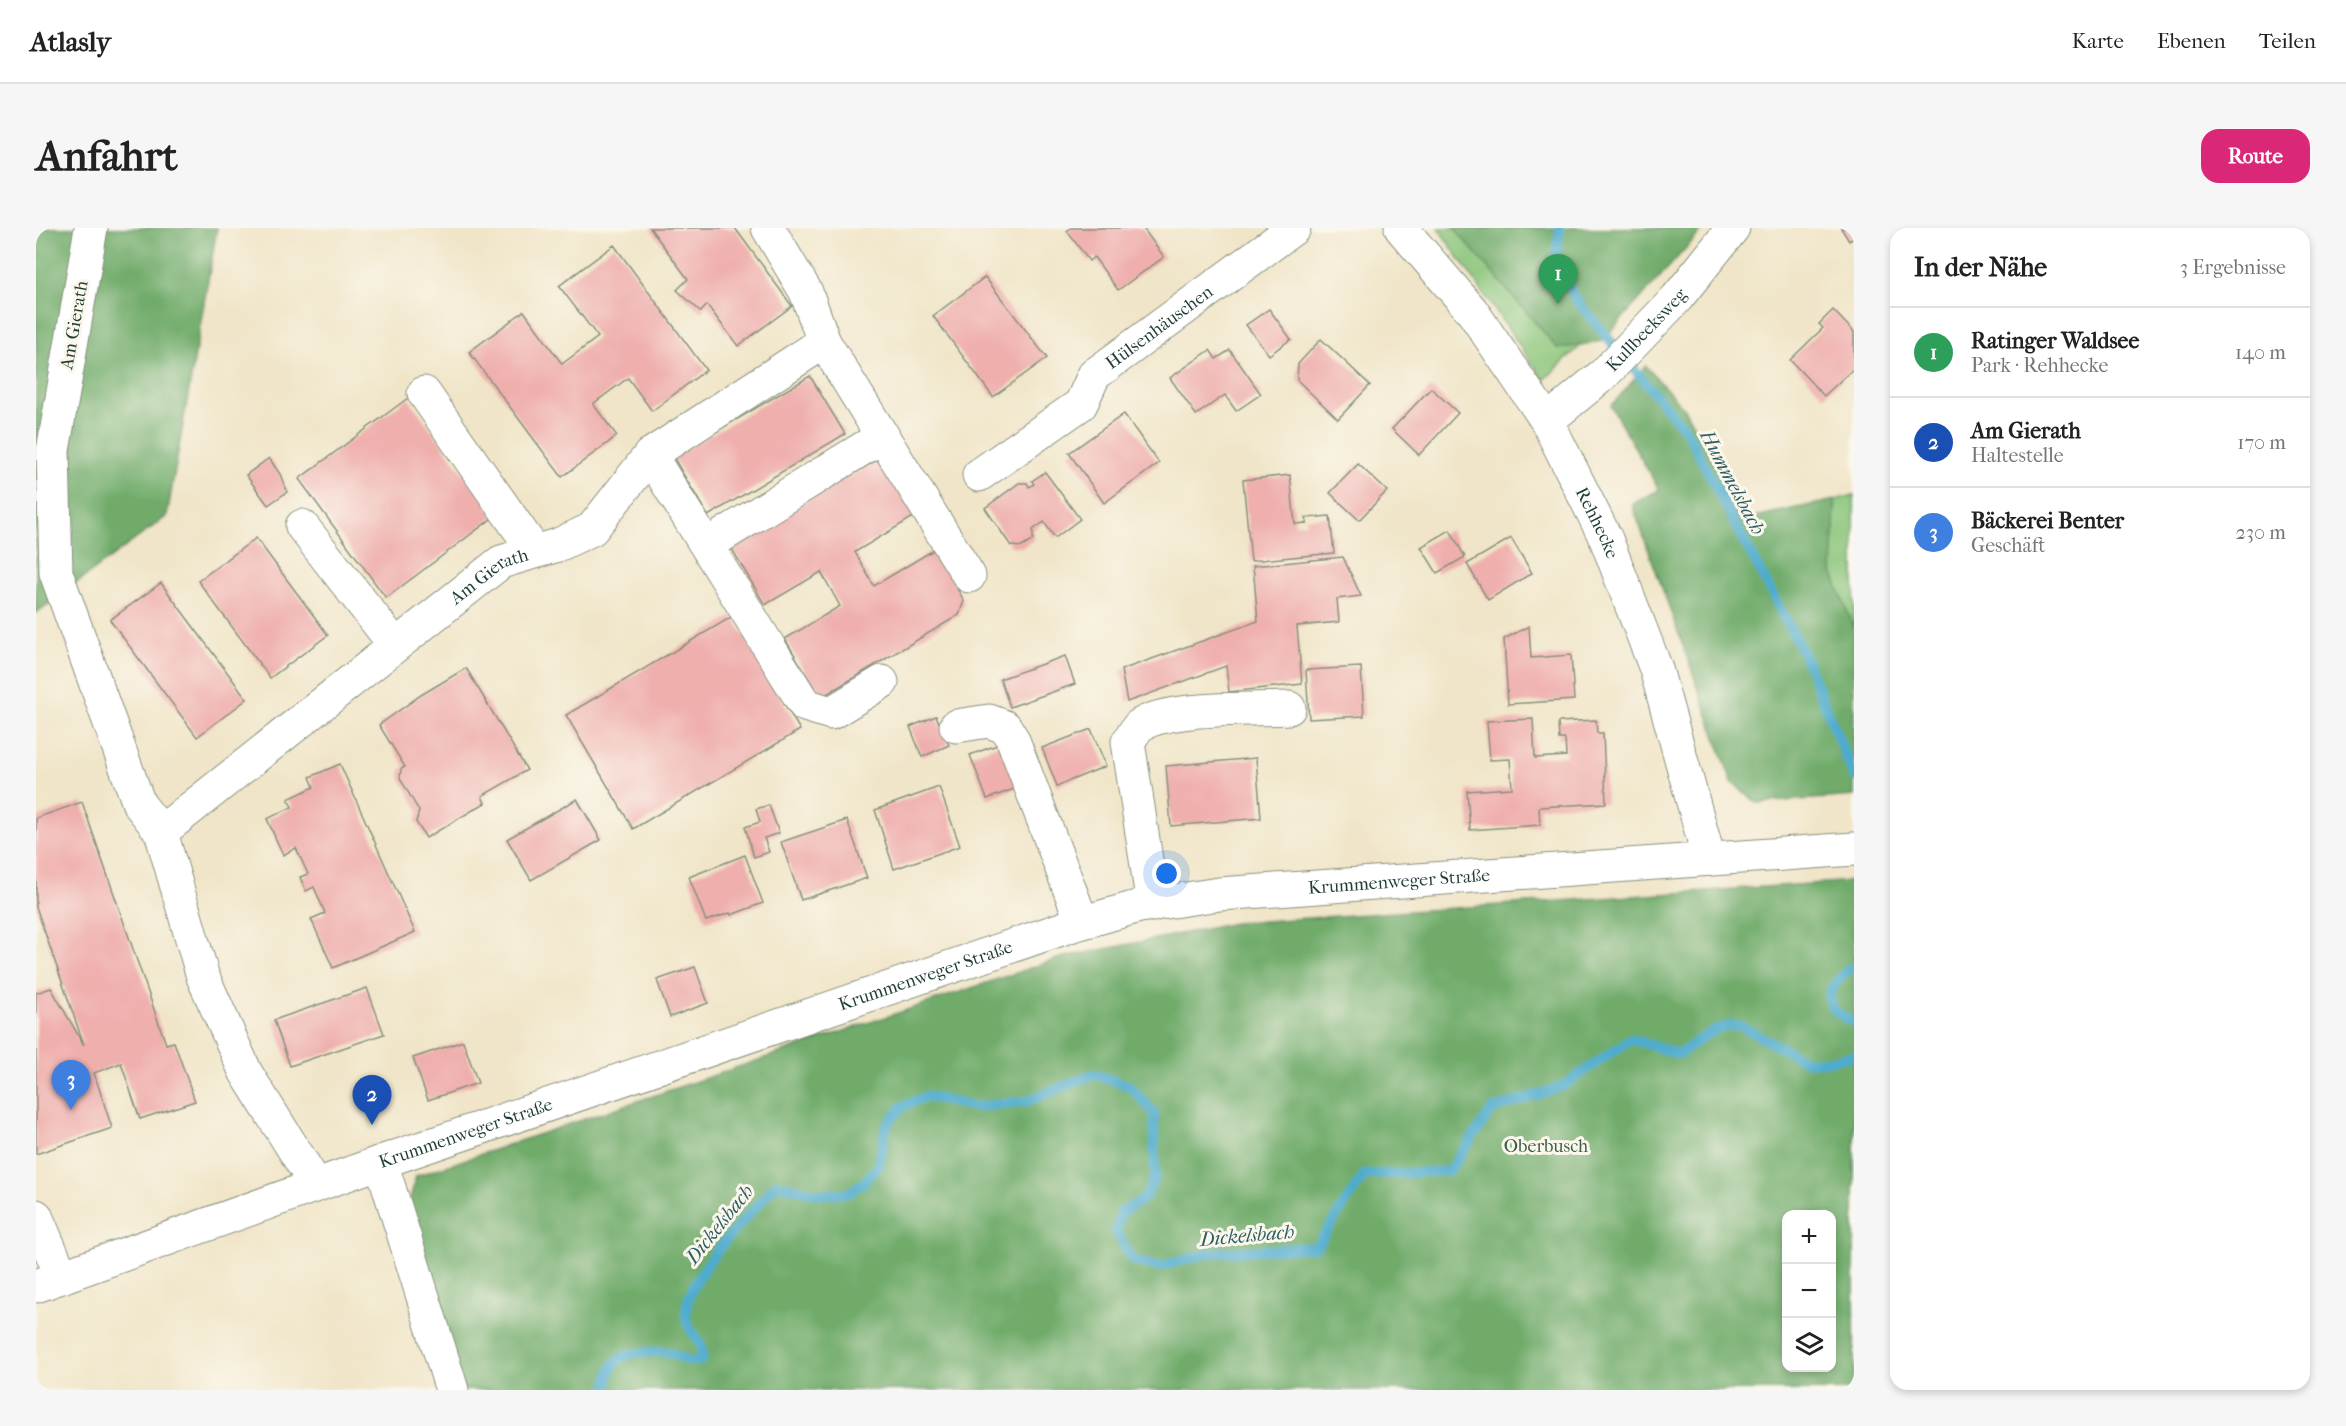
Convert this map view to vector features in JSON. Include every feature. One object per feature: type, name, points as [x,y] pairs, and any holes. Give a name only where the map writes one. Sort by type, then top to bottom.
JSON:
[{"type":"street","name":"Am Gierath","points":[[91,228],[53,451],[56,573],[138,804],[161,832],[203,977],[246,1073],[316,1185]]},
{"type":"street","points":[[768,228],[806,292],[824,342],[969,576]]},
{"type":"street","name":"Hülsenhäuschen","points":[[979,475],[1081,404],[1094,375],[1294,228]]},
{"type":"street","name":"Rehhecke","points":[[1401,228],[1472,311],[1547,421],[1606,539],[1656,669],[1709,859]]},
{"type":"street","name":"Kullbeeksweg","points":[[1547,421],[1604,374],[1677,298],[1733,228]]},
{"type":"street","name":"Am Gierath","points":[[161,832],[501,562],[558,545],[592,529],[650,455],[824,342]]},
{"type":"street","points":[[424,393],[535,552]]},
{"type":"street","points":[[707,545],[883,436]]},
{"type":"street","points":[[650,455],[805,705],[831,713],[882,682]]},
{"type":"street","points":[[302,526],[395,645]]},
{"type":"street","points":[[1153,905],[1128,742],[1137,727],[1153,720],[1188,713],[1289,708]]},
{"type":"street","points":[[956,726],[989,721],[1005,727],[1013,740],[1082,922]]},
{"type":"street","name":"Krummenweger Straße","points":[[49,1282],[381,1162],[1082,922],[1153,905],[1219,894],[1854,849]]},
{"type":"street","points":[[381,1162],[452,1390]]},
{"type":"street","points":[[36,1216],[49,1282]]},
{"type":"green space","points":[[39,228],[217,228],[167,516],[36,613],[36,243]]},
{"type":"green space","points":[[1438,228],[1705,228],[1544,380]]},
{"type":"green space","points":[[1454,228],[1704,228],[1602,341],[1558,349]]},
{"type":"green space","points":[[1646,366],[1685,410],[1744,519],[1835,500],[1832,572],[1854,629],[1854,796],[1757,803],[1732,782],[1632,504],[1659,490],[1611,406]]},
{"type":"green space","points":[[1854,495],[1854,629],[1832,572],[1835,500]]},
{"type":"green space","name":"Oberbusch","points":[[1854,881],[1854,1390],[464,1390],[406,1215],[416,1176],[1060,958],[1235,923]]},
{"type":"building","points":[[650,228],[735,228],[792,306],[738,346],[707,305],[701,312],[677,290],[688,279]]},
{"type":"building","points":[[1071,228],[1143,228],[1164,257],[1118,290],[1094,257],[1089,261],[1067,231]]},
{"type":"building","points":[[1841,228],[1854,228],[1854,238],[1849,241]]},
{"type":"building","points":[[614,245],[706,370],[652,411],[628,378],[593,404],[617,436],[562,477],[469,352],[524,311],[562,364],[598,337],[559,286]]},
{"type":"building","points":[[985,277],[1047,358],[993,397],[933,316]]},
{"type":"building","points":[[1269,309],[1291,339],[1269,355],[1246,325]]},
{"type":"building","points":[[1833,310],[1854,332],[1854,368],[1824,396],[1790,360],[1823,328],[1819,324]]},
{"type":"building","points":[[1321,339],[1370,385],[1338,419],[1297,380],[1298,364]]},
{"type":"building","points":[[1210,350],[1216,359],[1230,350],[1261,394],[1236,411],[1225,395],[1196,415],[1170,378]]},
{"type":"building","points":[[810,376],[845,434],[708,516],[673,457]]},
{"type":"building","points":[[1431,388],[1458,413],[1419,455],[1392,429]]},
{"type":"building","points":[[408,398],[495,516],[386,598],[299,479]]},
{"type":"building","points":[[1124,414],[1159,463],[1104,503],[1069,453]]},
{"type":"building","points":[[269,458],[280,474],[287,492],[268,505],[246,475]]},
{"type":"building","points":[[880,458],[915,516],[855,552],[874,586],[935,549],[964,601],[959,615],[820,698],[785,639],[840,606],[821,572],[765,605],[730,546]]},
{"type":"building","points":[[1358,464],[1387,491],[1359,520],[1330,493]]},
{"type":"building","points":[[1045,472],[1080,519],[1055,538],[1044,522],[1033,530],[1033,540],[1022,547],[1011,546],[985,508],[1019,483],[1027,483],[1029,487],[1034,484],[1032,481]]},
{"type":"building","points":[[1290,475],[1295,524],[1307,523],[1306,518],[1330,516],[1334,553],[1251,561],[1243,480]]},
{"type":"building","points":[[1450,530],[1465,557],[1437,573],[1421,547]]},
{"type":"building","points":[[256,538],[328,635],[270,678],[198,581]]},
{"type":"building","points":[[1511,538],[1532,573],[1488,600],[1467,564]]},
{"type":"building","points":[[1343,557],[1361,596],[1337,599],[1339,622],[1297,626],[1302,684],[1229,692],[1226,666],[1127,702],[1121,670],[1258,621],[1253,566]]},
{"type":"building","points":[[161,583],[247,699],[197,737],[110,620]]},
{"type":"building","points":[[733,616],[800,730],[633,829],[566,715]]},
{"type":"building","points":[[1529,626],[1531,658],[1571,655],[1574,700],[1508,704],[1504,639]]},
{"type":"building","points":[[1065,656],[1075,684],[1010,707],[1000,679]]},
{"type":"building","points":[[1361,667],[1364,716],[1309,719],[1306,670]]},
{"type":"building","points":[[466,668],[527,770],[482,796],[485,803],[426,838],[416,822],[419,811],[400,778],[401,769],[405,767],[379,725],[421,695]]},
{"type":"building","points":[[936,716],[949,745],[922,757],[910,727]]},
{"type":"building","points":[[1533,719],[1535,758],[1566,756],[1565,739],[1559,739],[1558,722],[1596,720],[1597,733],[1603,733],[1606,803],[1539,807],[1540,825],[1470,830],[1467,791],[1512,788],[1510,759],[1490,760],[1487,721]]},
{"type":"building","points":[[1091,729],[1106,766],[1057,786],[1042,748]]},
{"type":"building","points":[[1005,742],[1022,786],[987,799],[970,755]]},
{"type":"building","points":[[1256,758],[1261,818],[1171,826],[1166,766]]},
{"type":"building","points":[[340,764],[415,932],[333,968],[311,919],[325,913],[314,887],[306,891],[300,877],[308,874],[296,848],[283,855],[267,819],[292,807],[288,799],[314,787],[310,777]]},
{"type":"building","points":[[939,787],[960,846],[894,869],[875,810]]},
{"type":"building","points":[[577,799],[601,840],[531,880],[507,839]]},
{"type":"building","points":[[82,802],[166,1044],[174,1042],[195,1101],[140,1119],[121,1063],[94,1073],[112,1128],[36,1154],[36,993],[51,988],[84,1045],[36,907],[36,818]]},
{"type":"building","points":[[769,805],[779,833],[764,838],[769,852],[754,857],[745,827],[760,822],[756,809]]},
{"type":"building","points":[[847,820],[867,878],[801,900],[781,842]]},
{"type":"building","points":[[745,855],[763,903],[731,915],[730,913],[706,921],[689,877]]},
{"type":"building","points":[[695,967],[708,1003],[670,1017],[657,980]]},
{"type":"building","points":[[367,988],[384,1034],[290,1066],[274,1020]]},
{"type":"building","points":[[463,1041],[478,1083],[428,1100],[413,1058]]},
{"type":"waterway","name":"Hummelsbach","points":[[1560,228],[1555,262],[1577,301],[1687,432],[1804,655],[1854,776]]},
{"type":"waterway","name":"Hummelsbach","points":[[1854,966],[1837,981],[1830,996],[1830,1003],[1834,1009],[1854,1022]]},
{"type":"waterway","name":"Dickelsbach","points":[[607,1390],[610,1372],[614,1365],[618,1360],[630,1354],[665,1352],[692,1361],[702,1360],[701,1346],[687,1323],[686,1313],[689,1297],[697,1280],[722,1245],[776,1184],[821,1194],[849,1193],[864,1182],[879,1165],[886,1126],[902,1107],[926,1096],[975,1107],[1027,1101],[1094,1074],[1130,1086],[1154,1113],[1155,1176],[1145,1198],[1121,1212],[1116,1231],[1132,1260],[1158,1267],[1211,1253],[1316,1247],[1364,1175],[1449,1171],[1492,1110],[1563,1086],[1631,1039],[1679,1054],[1716,1030],[1741,1026],[1808,1062],[1854,1055]]},
{"type":"place","name":"Ratinger Waldsee","points":[[1558,304]]},
{"type":"place","name":"Bäckerei Benter","points":[[71,1110]]},
{"type":"place","name":"Am Gierath","points":[[372,1125]]}]
